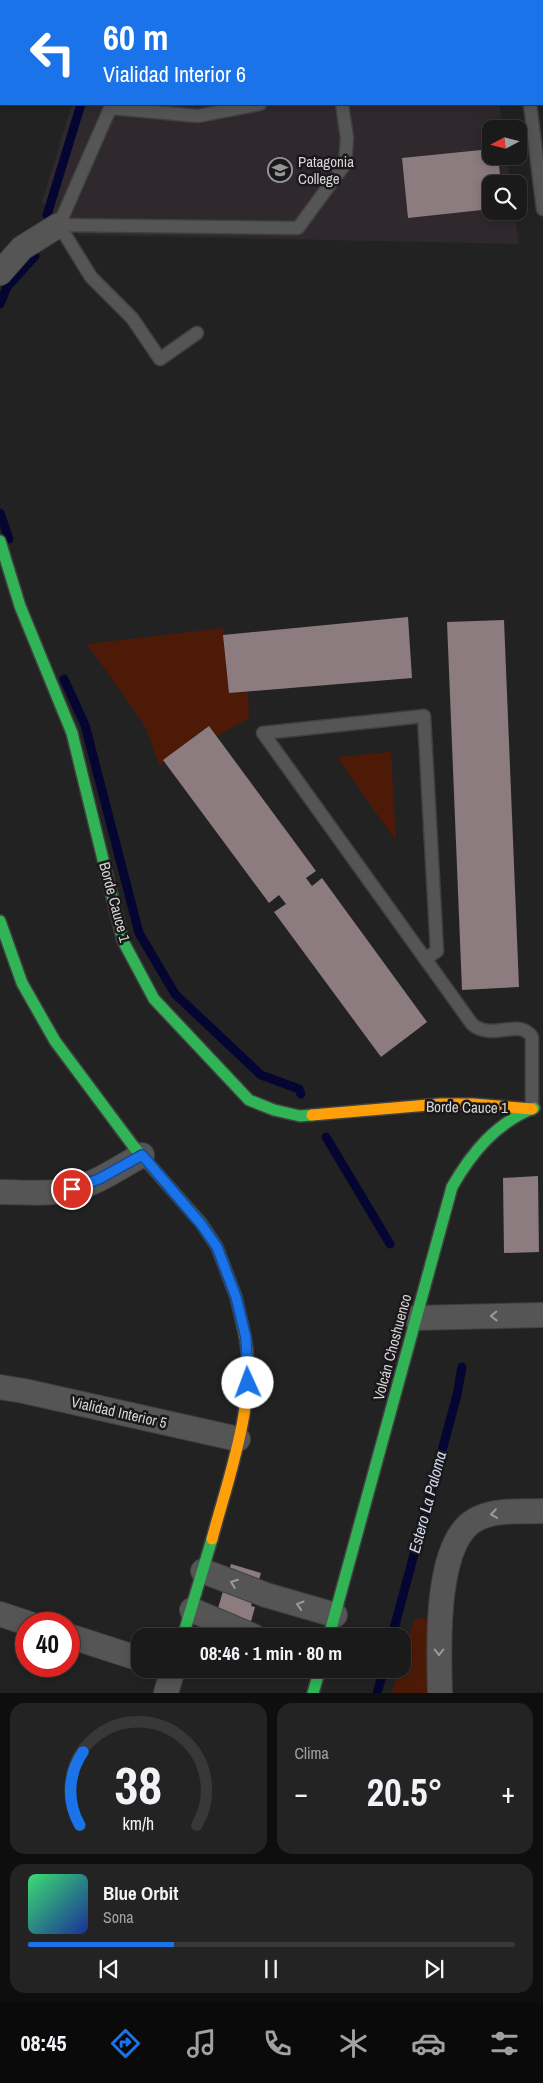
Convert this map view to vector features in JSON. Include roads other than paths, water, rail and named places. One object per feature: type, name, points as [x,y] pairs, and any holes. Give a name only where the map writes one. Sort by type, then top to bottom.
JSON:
[{"type":"street","points":[[0,273],[22,248],[59,225]]},
{"type":"street","name":"Borde Cauce 1","points":[[0,541],[20,606],[72,733],[123,941],[154,999],[249,1100],[274,1110],[300,1116],[440,1104],[537,1108]]},
{"type":"street","points":[[0,921],[22,983],[37,1012],[55,1040],[142,1155],[201,1224],[217,1247],[236,1297],[246,1338],[248,1383],[238,1439],[186,1628]]},
{"type":"street","name":"Volcán Choshuenco","points":[[332,1626],[415,1318],[446,1206],[455,1181],[472,1154],[484,1141],[508,1121],[537,1108]]},
{"type":"street","points":[[0,1192],[39,1192],[72,1189],[99,1179],[142,1155]]},
{"type":"street","points":[[415,1318],[543,1315]]},
{"type":"street","name":"Vialidad Interior 5","points":[[0,1387],[24,1390],[238,1439]]},
{"type":"street","points":[[440,1693],[439,1619],[441,1598],[451,1554],[459,1537],[477,1518],[492,1514],[543,1511]]},
{"type":"street","points":[[203,1570],[266,1595],[332,1626]]},
{"type":"street","points":[[192,1610],[235,1628]]},
{"type":"street","points":[[0,1614],[15,1619]]},
{"type":"street","points":[[80,1640],[131,1656]]},
{"type":"street","points":[[166,1693],[170,1678]]},
{"type":"street","points":[[313,1693],[317,1678]]},
{"type":"lane","points":[[59,225],[112,106],[198,116],[255,105]]},
{"type":"lane","points":[[59,225],[298,228],[345,164],[347,138],[342,105]]},
{"type":"lane","points":[[530,105],[543,209]]},
{"type":"lane","points":[[59,225],[91,277],[132,318],[160,359],[197,333]]},
{"type":"lane","points":[[426,959],[437,951],[424,716],[263,733],[472,1024],[479,1030],[488,1032],[522,1028],[528,1031],[532,1037],[537,1108]]},
{"type":"waterway","points":[[47,215],[81,105]]},
{"type":"waterway","points":[[0,304],[7,287],[35,256]]},
{"type":"waterway","points":[[0,513],[9,539]]},
{"type":"waterway","points":[[64,679],[85,725],[139,933],[175,994],[261,1075],[299,1089],[301,1094]]},
{"type":"waterway","name":"Estero La Paloma","points":[[326,1137],[390,1244]]},
{"type":"waterway","name":"Estero La Paloma","points":[[394,1628],[457,1395],[462,1367]]},
{"type":"waterway","name":"Estero La Paloma","points":[[377,1693],[381,1678]]},
{"type":"place","name":"Patagonia College","points":[[280,170]]}]
